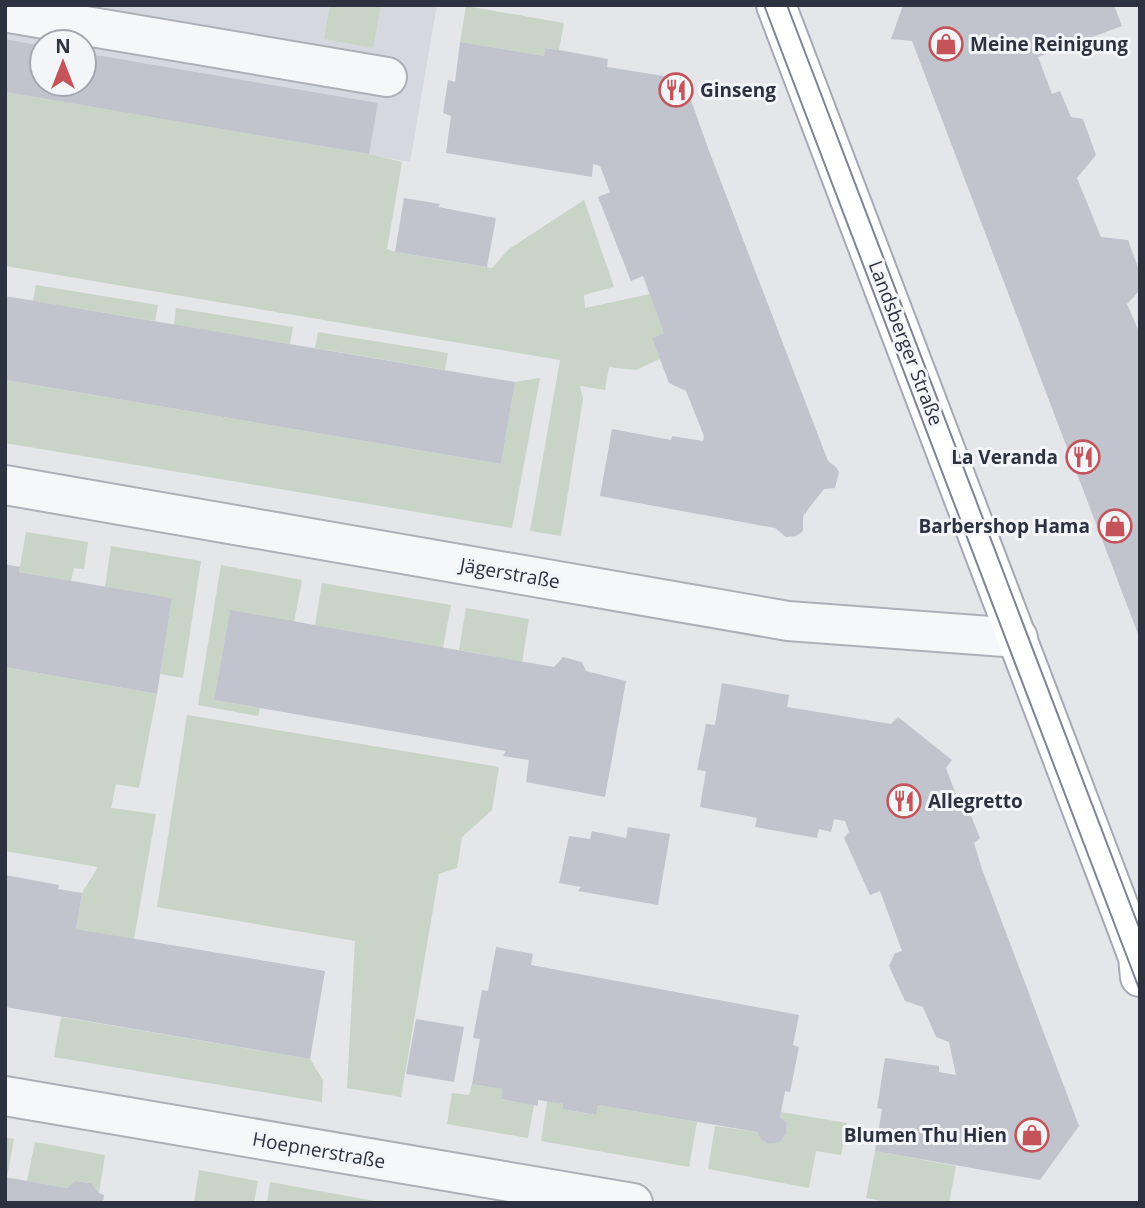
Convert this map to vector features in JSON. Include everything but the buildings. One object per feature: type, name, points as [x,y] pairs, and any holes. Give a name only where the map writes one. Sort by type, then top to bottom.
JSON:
[{"type":"main road","name":"Landsberger Straße","points":[[776,5],[1018,638],[1139,964]]},
{"type":"street","points":[[5,10],[9,13],[387,76]]},
{"type":"street","name":"Jägerstraße","points":[[5,485],[788,621],[1018,638]]},
{"type":"street","name":"Hoepnerstraße","points":[[5,1096],[633,1203]]},
{"type":"shaded area","points":[[5,5],[437,5],[410,162],[40,98],[98,98],[98,28],[28,28],[28,96],[5,92]]},
{"type":"green space","points":[[330,5],[381,5],[373,48],[324,39]]},
{"type":"green space","points":[[466,6],[564,23],[559,50],[545,48],[544,56],[460,42]]},
{"type":"green space","points":[[5,92],[369,154],[402,162],[387,249],[395,252],[492,268],[509,249],[584,200],[614,287],[584,295],[585,308],[650,294],[664,333],[652,338],[660,359],[636,370],[609,367],[605,390],[580,386],[583,399],[561,536],[530,531],[560,360],[5,266]]},
{"type":"green space","points":[[36,285],[158,305],[155,321],[33,301]]},
{"type":"green space","points":[[176,308],[293,327],[290,344],[174,325]]},
{"type":"green space","points":[[318,332],[448,353],[445,370],[315,348]]},
{"type":"green space","points":[[540,378],[512,528],[5,443],[5,380],[501,464],[515,382]]},
{"type":"green space","points":[[26,532],[88,542],[84,569],[74,568],[71,581],[19,572]]},
{"type":"green space","points":[[111,546],[201,561],[183,678],[160,674],[172,598],[105,587]]},
{"type":"green space","points":[[221,565],[302,580],[294,622],[230,611],[214,700],[260,708],[258,716],[198,705]]},
{"type":"green space","points":[[322,583],[451,605],[443,648],[315,625]]},
{"type":"green space","points":[[466,608],[529,619],[522,662],[459,650]]},
{"type":"green space","points":[[5,667],[157,694],[139,788],[116,784],[111,808],[156,814],[134,939],[76,929],[82,893],[98,867],[5,851]]},
{"type":"green space","points":[[187,715],[499,767],[492,810],[462,837],[457,868],[439,874],[401,1097],[347,1088],[355,941],[157,907]]},
{"type":"green space","points":[[61,1017],[310,1059],[323,1080],[322,1102],[54,1057]]},
{"type":"green space","points":[[472,1084],[502,1089],[501,1099],[534,1105],[528,1138],[447,1124],[452,1093],[469,1095]]},
{"type":"green space","points":[[547,1101],[563,1104],[562,1109],[595,1115],[598,1105],[697,1122],[689,1167],[541,1141]]},
{"type":"green space","points":[[781,1112],[847,1123],[841,1155],[816,1151],[809,1188],[708,1169],[715,1126],[757,1132],[761,1140],[770,1144],[780,1142],[786,1134],[787,1123],[780,1117]]},
{"type":"green space","points":[[5,1137],[14,1139],[7,1177],[5,1177]]},
{"type":"green space","points":[[35,1142],[105,1155],[99,1193],[91,1183],[76,1181],[67,1188],[27,1181]]},
{"type":"green space","points":[[875,1151],[956,1166],[949,1203],[893,1203],[866,1198]]},
{"type":"green space","points":[[199,1170],[258,1181],[254,1203],[194,1202]]},
{"type":"green space","points":[[270,1182],[386,1203],[267,1203]]},
{"type":"tram line","points":[[764,5],[1140,991]]},
{"type":"tram line","points":[[787,5],[1140,930]]},
{"type":"place","name":"Meine Reinigung","points":[[946,44]]},
{"type":"place","name":"Ginseng","points":[[676,90]]},
{"type":"place","name":"La Veranda","points":[[1083,457]]},
{"type":"place","name":"Barbershop Hama","points":[[1115,526]]},
{"type":"place","name":"Allegretto","points":[[904,801]]},
{"type":"place","name":"Blumen Thu Hien","points":[[1032,1135]]}]
